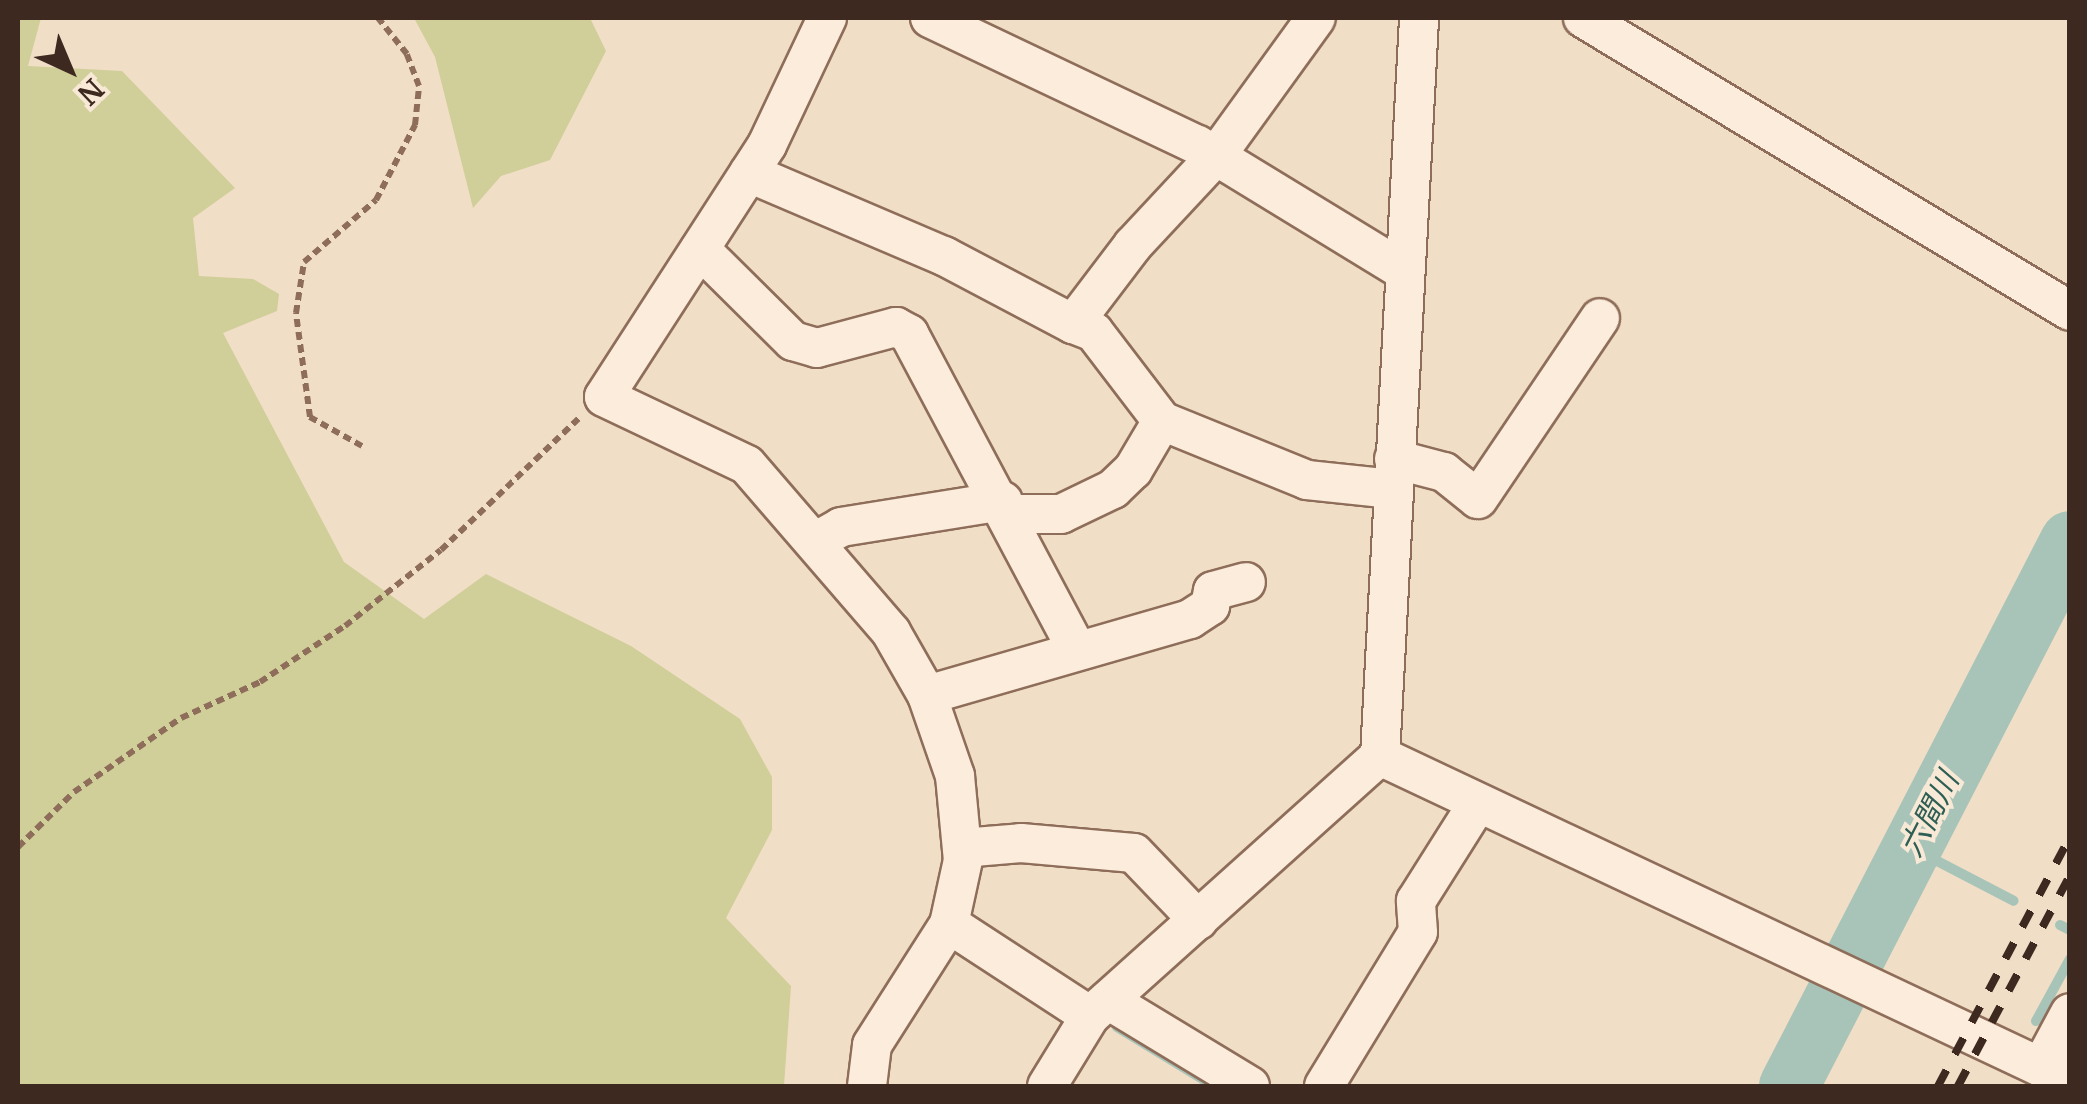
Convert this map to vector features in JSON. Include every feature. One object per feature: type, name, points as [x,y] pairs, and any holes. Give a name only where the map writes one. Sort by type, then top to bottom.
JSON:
[{"type":"street","points":[[826,18],[748,173],[604,397],[747,465],[818,540],[892,632],[927,694],[956,776],[962,848],[950,924],[872,1045],[867,1086]]},
{"type":"street","points":[[930,18],[1216,156],[1403,270]]},
{"type":"street","points":[[1073,324],[1133,245],[1216,156],[1316,18]]},
{"type":"street","points":[[1048,1086],[1099,1008],[1380,756],[1418,18]]},
{"type":"street","points":[[1583,18],[2070,311]]},
{"type":"street","points":[[748,173],[944,256],[1094,332],[1162,421],[1307,480],[1444,472],[1478,499],[1600,318]]},
{"type":"street","points":[[700,249],[793,341],[817,348],[896,327],[909,334],[1006,507],[1076,648]]},
{"type":"street","points":[[818,540],[841,527],[1006,507],[1061,514],[1113,488],[1134,470],[1162,421]]},
{"type":"street","points":[[927,694],[1076,648],[1190,619],[1210,606],[1213,591],[1246,582]]},
{"type":"street","points":[[1380,756],[1824,969],[2056,1074],[2070,1013]]},
{"type":"street","points":[[1324,1086],[1418,932],[1416,901],[1478,803]]},
{"type":"street","points":[[962,848],[1020,842],[1134,853],[1198,920]]},
{"type":"street","points":[[950,924],[1099,1008],[1250,1086]]},
{"type":"path","points":[[362,446],[310,417],[296,313],[304,262],[376,200],[415,124],[419,86],[407,54],[378,18]]},
{"type":"path","points":[[18,847],[74,792],[182,718],[260,682],[345,626],[441,550],[604,397]]},
{"type":"shaded area","points":[[18,18],[41,18],[28,66],[122,71],[235,188],[193,218],[199,276],[253,279],[279,294],[277,311],[223,333],[344,562],[424,619],[486,574],[631,646],[740,719],[772,777],[772,830],[726,918],[791,986],[784,1086],[18,1086]]},
{"type":"shaded area","points":[[414,18],[590,18],[606,51],[550,160],[501,176],[473,208],[435,57]]},
{"type":"waterway","name":"六間川","points":[[1789,1086],[2070,541]]},
{"type":"waterway","points":[[1916,850],[2014,901]]},
{"type":"waterway","points":[[2060,925],[2070,930]]},
{"type":"waterway","points":[[2036,1021],[2070,959]]},
{"type":"waterway","points":[[1117,1027],[1214,1086]]},
{"type":"railway","points":[[1938,1086],[2070,837]]},
{"type":"railway","points":[[1958,1086],[2070,875]]}]
